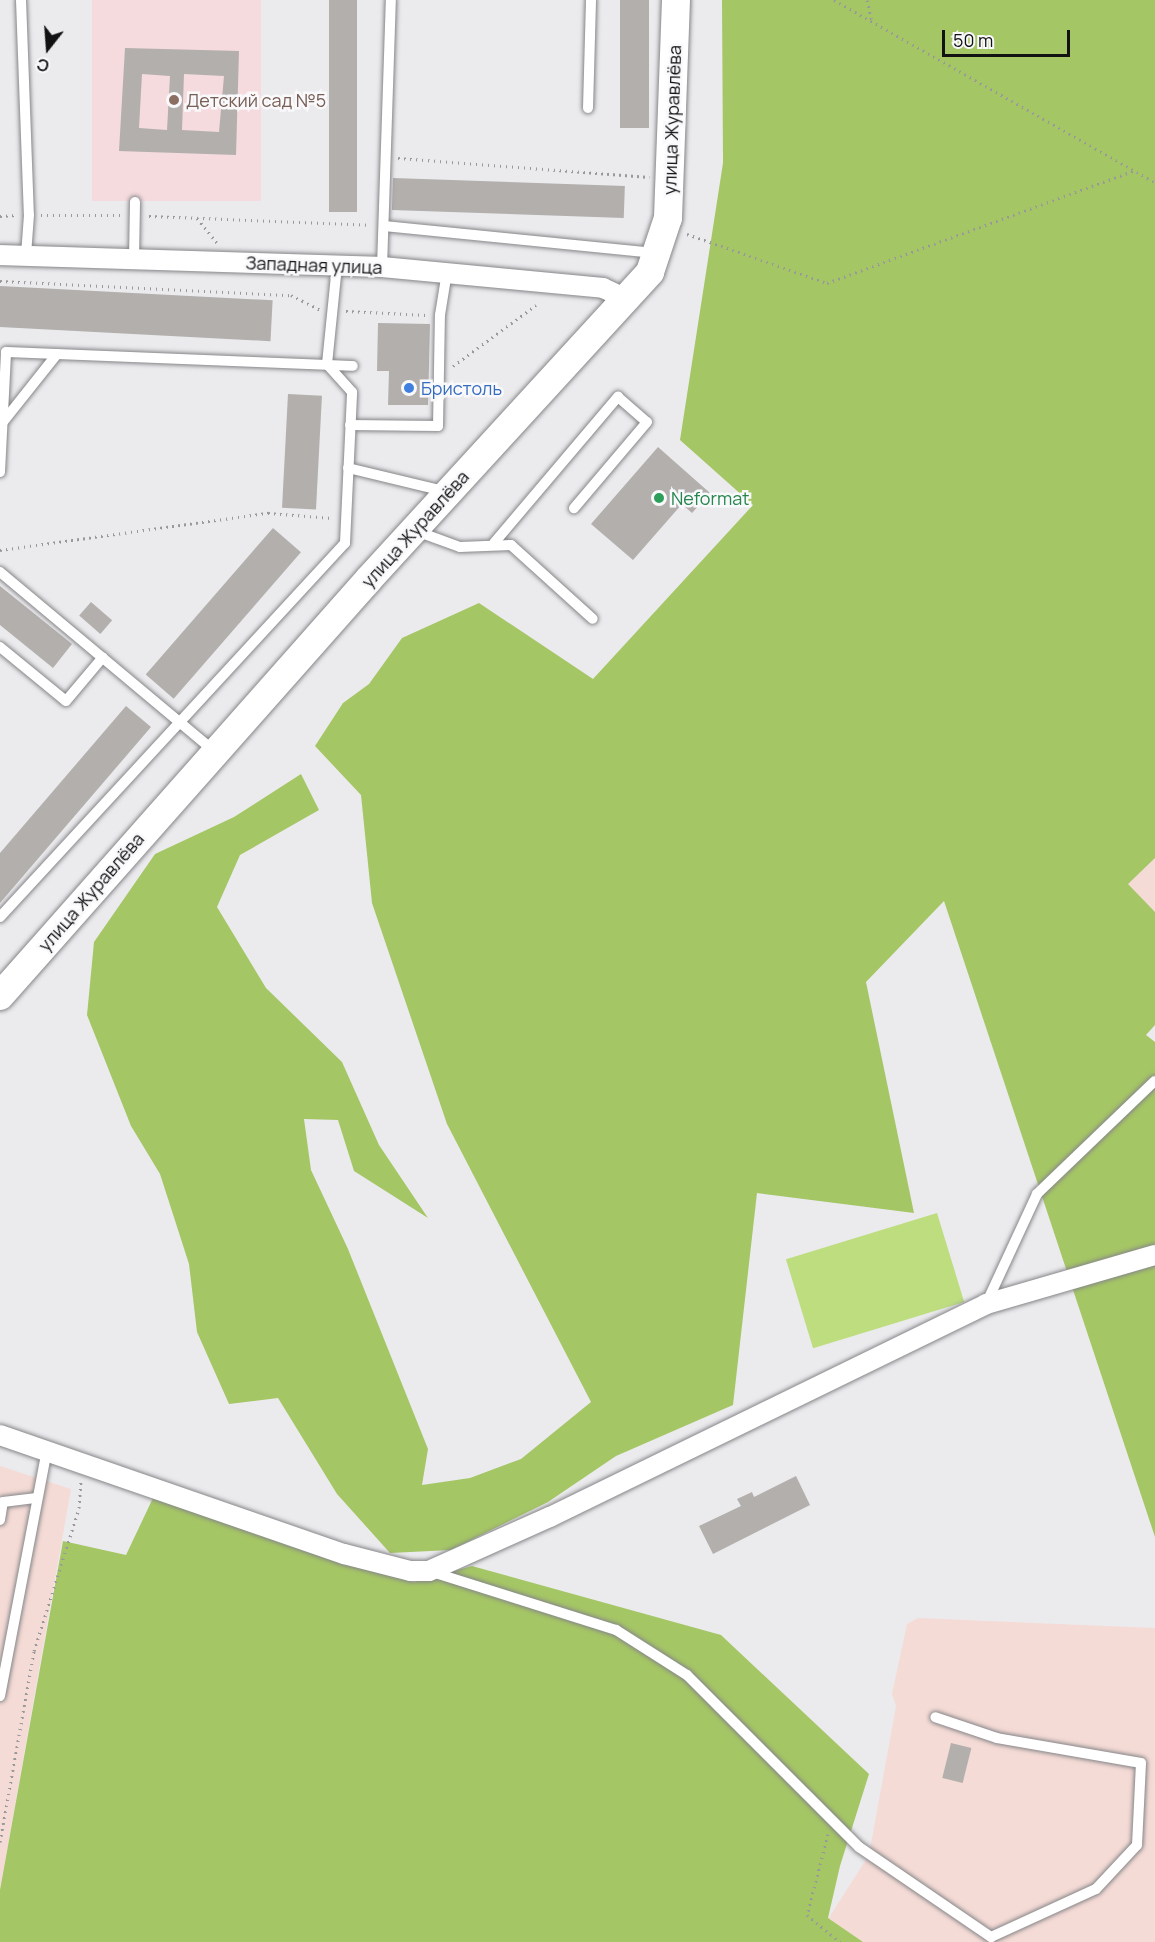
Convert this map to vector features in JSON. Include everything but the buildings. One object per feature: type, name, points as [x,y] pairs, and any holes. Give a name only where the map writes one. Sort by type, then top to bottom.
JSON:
[{"type":"street","name":"улица Журавлёва","points":[[0,996],[448,492],[650,272],[662,240],[676,0]]},
{"type":"street","name":"Западная улица","points":[[0,255],[382,267],[603,288],[624,298]]},
{"type":"street","points":[[0,1435],[47,1449],[344,1554],[410,1571],[429,1571],[550,1517],[986,1304],[1155,1255]]},
{"type":"lane","points":[[21,0],[29,215],[26,255]]},
{"type":"lane","points":[[382,267],[391,0]]},
{"type":"lane","points":[[588,108],[591,0]]},
{"type":"lane","points":[[134,259],[135,202]]},
{"type":"lane","points":[[384,226],[662,240]]},
{"type":"lane","points":[[0,917],[345,543],[352,392],[327,364],[330,310],[337,266]]},
{"type":"lane","points":[[350,425],[438,426],[440,315],[447,272]]},
{"type":"lane","points":[[0,472],[6,351],[353,366]]},
{"type":"lane","points":[[2,422],[57,354]]},
{"type":"lane","points":[[413,531],[460,547],[480,549],[495,543],[618,397],[647,422],[574,508]]},
{"type":"lane","points":[[348,468],[448,492]]},
{"type":"lane","points":[[495,543],[511,545],[593,619]]},
{"type":"lane","points":[[0,572],[216,753]]},
{"type":"lane","points":[[0,647],[66,701],[103,657]]},
{"type":"lane","points":[[986,1304],[1038,1194],[1155,1081]]},
{"type":"lane","points":[[0,1696],[47,1449]]},
{"type":"lane","points":[[0,1520],[3,1502],[38,1498]]},
{"type":"lane","points":[[429,1571],[626,1637],[687,1675],[869,1855],[991,1937],[1096,1889],[1137,1845],[1141,1764],[997,1738],[935,1717]]},
{"type":"path","points":[[834,0],[1155,183]]},
{"type":"path","points":[[867,0],[872,22]]},
{"type":"path","points":[[386,157],[656,178]]},
{"type":"path","points":[[662,240],[827,284],[1134,171]]},
{"type":"path","points":[[0,216],[135,215],[384,226]]},
{"type":"path","points":[[197,218],[233,263]]},
{"type":"path","points":[[0,281],[291,295],[313,309],[440,315]]},
{"type":"path","points":[[439,376],[536,305]]},
{"type":"path","points":[[0,550],[267,513],[346,519]]},
{"type":"path","points":[[0,1842],[34,1652],[79,1508],[83,1462]]},
{"type":"path","points":[[837,1824],[824,1838],[807,1915],[840,1942]]},
{"type":"shaded area","name":"Детский сад №5","points":[[92,0],[261,0],[261,201],[92,201]]},
{"type":"shaded area","points":[[1155,858],[1155,912],[1127,884]]},
{"type":"shaded area","points":[[0,1466],[71,1489],[0,1890]]},
{"type":"shaded area","points":[[918,1618],[1155,1628],[1155,1942],[863,1942],[828,1919],[869,1855],[896,1706],[892,1694],[907,1624]]},
{"type":"green space","points":[[722,0],[1155,0],[1155,858],[1128,884],[1155,912],[1155,1025],[1146,1035],[1155,1042],[1155,1537],[944,901],[866,982],[914,1213],[757,1193],[733,1405],[616,1456],[548,1502],[451,1550],[390,1553],[337,1494],[278,1398],[229,1404],[197,1332],[189,1264],[160,1174],[131,1126],[87,1015],[94,942],[155,854],[234,817],[301,774],[319,810],[240,855],[217,907],[266,988],[342,1062],[379,1145],[428,1218],[354,1171],[338,1120],[304,1119],[311,1170],[348,1249],[428,1449],[422,1485],[470,1478],[521,1459],[591,1402],[447,1124],[372,903],[361,795],[315,746],[343,703],[369,684],[402,638],[479,603],[593,679],[753,505],[680,440],[723,163]]},
{"type":"green space","points":[[937,1213],[964,1302],[813,1348],[786,1259]]},
{"type":"green space","points":[[153,1498],[385,1575],[414,1582],[472,1566],[721,1635],[869,1774],[840,1866],[828,1918],[863,1942],[0,1942],[0,1890],[63,1541],[126,1555]]},
{"type":"place","name":"Детский сад №5","points":[[174,100]]},
{"type":"place","name":"Бристоль","points":[[409,388]]},
{"type":"place","name":"Neformat","points":[[659,498]]}]
